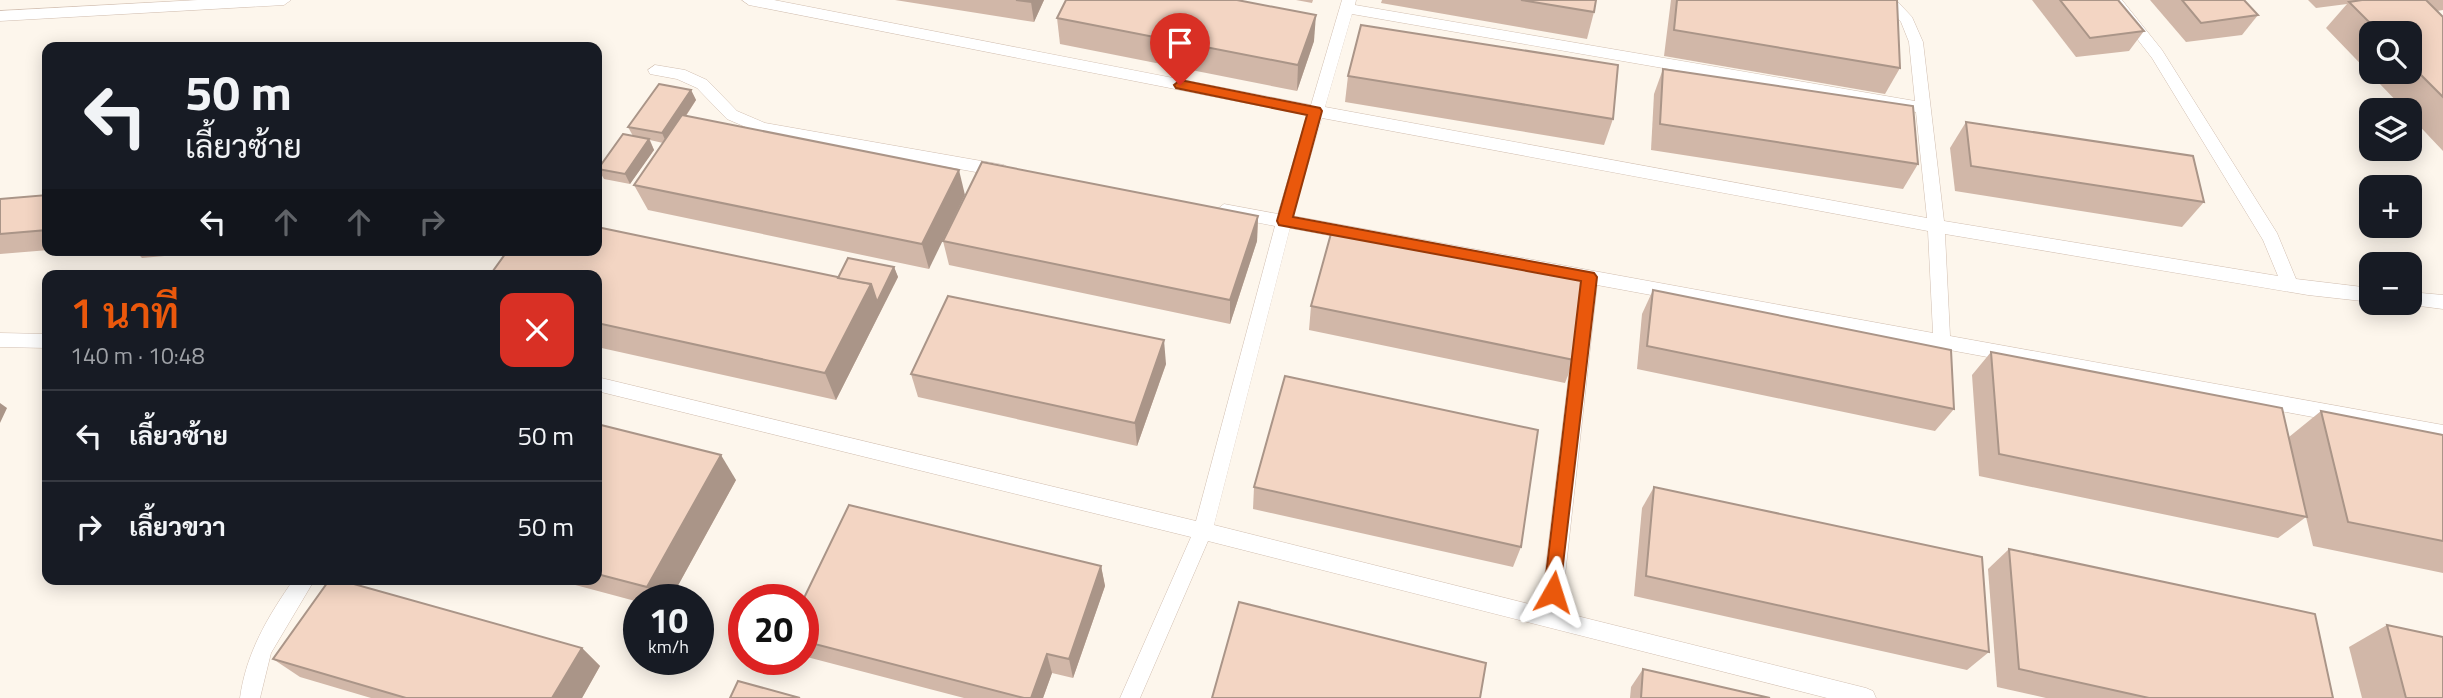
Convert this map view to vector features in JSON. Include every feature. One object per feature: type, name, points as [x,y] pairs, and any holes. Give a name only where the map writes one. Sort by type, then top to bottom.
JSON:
[{"type":"lane","points":[[0,16],[284,0]]},
{"type":"lane","points":[[749,0],[1315,111],[1936,226],[2359,293]]},
{"type":"lane","points":[[1888,0],[1907,20],[1916,42],[1936,226],[1942,342]]},
{"type":"lane","points":[[2114,0],[2157,54],[2271,239],[2289,284]]},
{"type":"lane","points":[[1130,698],[1203,531],[1284,221],[1348,4],[1923,107]]},
{"type":"lane","points":[[655,70],[680,74],[702,84],[732,115],[762,128],[1023,174]]},
{"type":"lane","points":[[1202,206],[2443,433]]},
{"type":"lane","points":[[1550,618],[1589,277]]},
{"type":"lane","points":[[2422,300],[2443,302]]},
{"type":"lane","points":[[0,340],[42,341]]},
{"type":"lane","points":[[602,385],[1203,531],[1866,698]]},
{"type":"lane","points":[[250,698],[251,685],[269,632],[301,585]]},
{"type":"building","points":[[1066,0],[1237,0],[1316,15],[1298,65],[1057,18]]},
{"type":"building","points":[[1521,0],[1596,0],[1594,12]]},
{"type":"building","points":[[1677,0],[1897,0],[1900,68],[1674,30]]},
{"type":"building","points":[[2060,0],[2118,0],[2144,31],[2090,38]]},
{"type":"building","points":[[2182,0],[2244,0],[2258,15],[2201,23]]},
{"type":"building","points":[[2426,0],[2443,17],[2443,97],[2422,76],[2422,21],[2368,21],[2349,2]]},
{"type":"building","points":[[1361,25],[1618,65],[1613,119],[1348,76]]},
{"type":"building","points":[[1663,69],[1913,106],[1918,164],[1660,124]]},
{"type":"building","points":[[659,84],[691,90],[662,133],[628,127]]},
{"type":"building","points":[[682,115],[959,170],[922,244],[634,185]]},
{"type":"building","points":[[1966,122],[2193,156],[2204,202],[1971,166]]},
{"type":"building","points":[[623,134],[649,139],[625,174],[602,170],[602,163]]},
{"type":"building","points":[[982,162],[1258,216],[1230,300],[943,241]]},
{"type":"building","points":[[42,195],[42,230],[0,234],[0,199]]},
{"type":"building","points":[[602,228],[871,284],[825,373],[602,324],[602,270],[494,270],[504,256],[602,256]]},
{"type":"building","points":[[1332,230],[1585,279],[1574,360],[1311,306]]},
{"type":"building","points":[[848,258],[894,267],[877,302],[871,284],[838,278]]},
{"type":"building","points":[[1653,290],[1951,350],[1954,409],[1647,346]]},
{"type":"building","points":[[948,296],[1164,340],[1135,423],[911,374]]},
{"type":"building","points":[[1991,352],[2282,408],[2307,517],[1999,454]]},
{"type":"building","points":[[1285,376],[1538,430],[1521,547],[1254,487]]},
{"type":"building","points":[[2321,411],[2443,435],[2443,541],[2348,522]]},
{"type":"building","points":[[602,425],[721,455],[649,584],[635,584],[602,575]]},
{"type":"building","points":[[1654,487],[1982,557],[1989,652],[1646,576]]},
{"type":"building","points":[[849,505],[1101,566],[1069,659],[1047,654],[1031,698],[819,645],[819,584],[811,584]]},
{"type":"building","points":[[2009,549],[2315,614],[2333,698],[2149,698],[2019,669]]},
{"type":"building","points":[[326,585],[357,585],[582,648],[552,698],[406,698],[273,659]]},
{"type":"building","points":[[1239,602],[1486,663],[1480,698],[1212,698]]},
{"type":"building","points":[[2387,625],[2443,637],[2443,698],[2406,698]]},
{"type":"building","points":[[1643,669],[1770,698],[1641,698]]},
{"type":"building","points":[[738,681],[800,698],[730,698]]},
{"type":"route","points":[[1180,85],[1315,111],[1284,221],[1589,277],[1553,592]]}]
